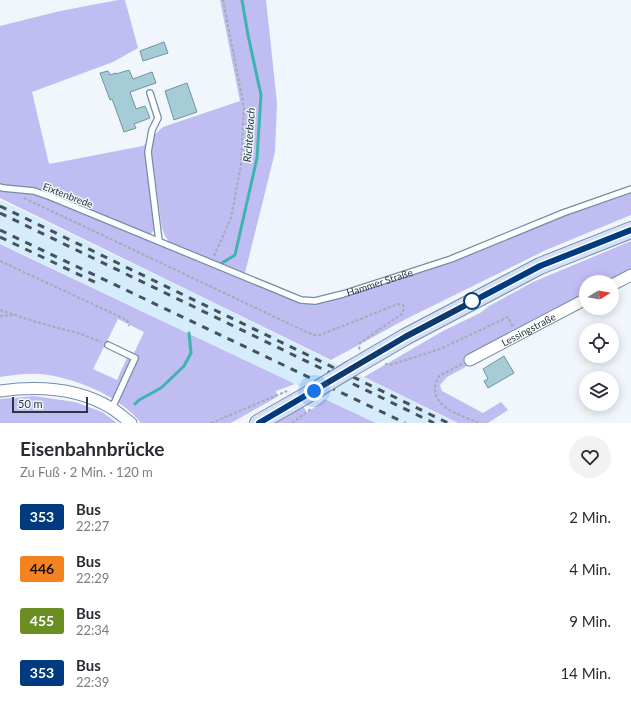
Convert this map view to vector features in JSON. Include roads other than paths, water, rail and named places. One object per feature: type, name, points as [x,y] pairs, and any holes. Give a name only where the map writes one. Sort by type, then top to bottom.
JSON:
[{"type":"main road","points":[[258,423],[405,337],[540,266],[631,230]]},
{"type":"street","points":[[619,281],[631,275]]},
{"type":"street","name":"Lessingstraße","points":[[470,360],[579,303]]},
{"type":"street","points":[[0,391],[38,388],[74,393],[94,399],[112,408],[131,423]]},
{"type":"lane","points":[[150,93],[158,118],[152,130],[148,152],[158,242]]},
{"type":"lane","name":"Eixtenbrede","points":[[0,187],[34,191],[128,228]]},
{"type":"lane","name":"Hammer Straße","points":[[128,228],[158,242],[211,262],[301,300],[315,301],[343,294],[451,258],[563,213],[631,189]]},
{"type":"lane","points":[[108,345],[135,358],[112,408]]},
{"type":"waterway","name":"Richterbach","points":[[222,263],[235,255],[257,158],[261,95],[242,0]]},
{"type":"waterway","name":"Richterbach","points":[[135,404],[139,400],[161,388],[184,366],[191,353],[189,333]]},
{"type":"railway","points":[[0,206],[448,423]]},
{"type":"railway","points":[[0,213],[434,423]]},
{"type":"railway","points":[[0,230],[405,423]]},
{"type":"railway","points":[[0,237],[99,284]]}]
